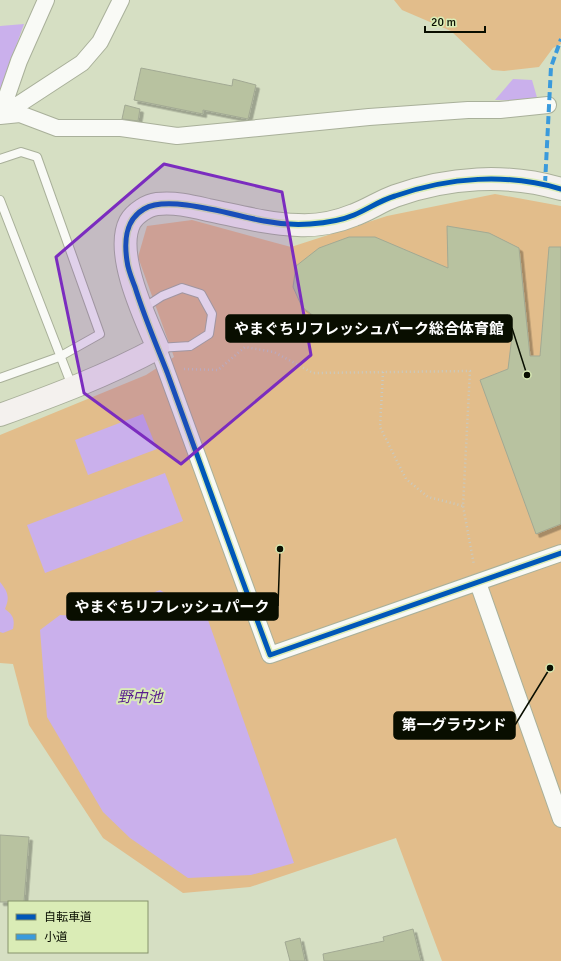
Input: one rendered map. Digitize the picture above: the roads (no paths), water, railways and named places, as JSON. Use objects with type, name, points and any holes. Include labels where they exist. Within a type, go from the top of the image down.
[{"type":"street","points":[[0,116],[19,61],[46,0]]},
{"type":"street","points":[[0,116],[82,63],[100,42],[121,0]]},
{"type":"street","points":[[0,116],[20,114],[57,128],[121,128],[177,136],[369,117],[468,110],[500,110],[548,105]]},
{"type":"street","points":[[561,188],[520,180],[480,178],[441,184],[394,196],[353,215],[330,222],[298,225],[267,222],[179,204],[156,204],[143,209],[131,221],[126,237],[127,263],[142,309],[158,348],[270,655],[561,553]]},
{"type":"street","points":[[0,415],[117,370],[158,348]]},
{"type":"street","points":[[478,583],[561,819]]},
{"type":"lane","points":[[0,159],[21,152],[37,157],[100,334],[59,357],[0,378]]},
{"type":"lane","points":[[0,200],[59,357],[73,388]]},
{"type":"lane","points":[[142,309],[162,296],[182,288],[201,294],[212,314],[210,334],[190,346],[158,348]]},
{"type":"water","points":[[24,24],[0,91],[0,26]]},
{"type":"water","points":[[513,79],[532,80],[538,101],[495,100]]},
{"type":"water","points":[[143,414],[157,449],[88,475],[75,440]]},
{"type":"water","points":[[165,473],[183,521],[45,573],[27,525]]},
{"type":"water","points":[[0,582],[5,589],[8,598],[5,609],[12,615],[14,622],[13,629],[3,633],[0,632]]},
{"type":"water","name":"野中池","points":[[160,590],[208,620],[294,863],[251,875],[188,878],[130,838],[103,812],[47,717],[40,630],[60,615],[93,617]]},
{"type":"place","name":"やまぐちリフレッシュパーク総合体育館","points":[[527,375]]},
{"type":"place","name":"やまぐちリフレッシュパーク","points":[[280,549]]},
{"type":"place","name":"第一グラウンド","points":[[550,668]]}]
